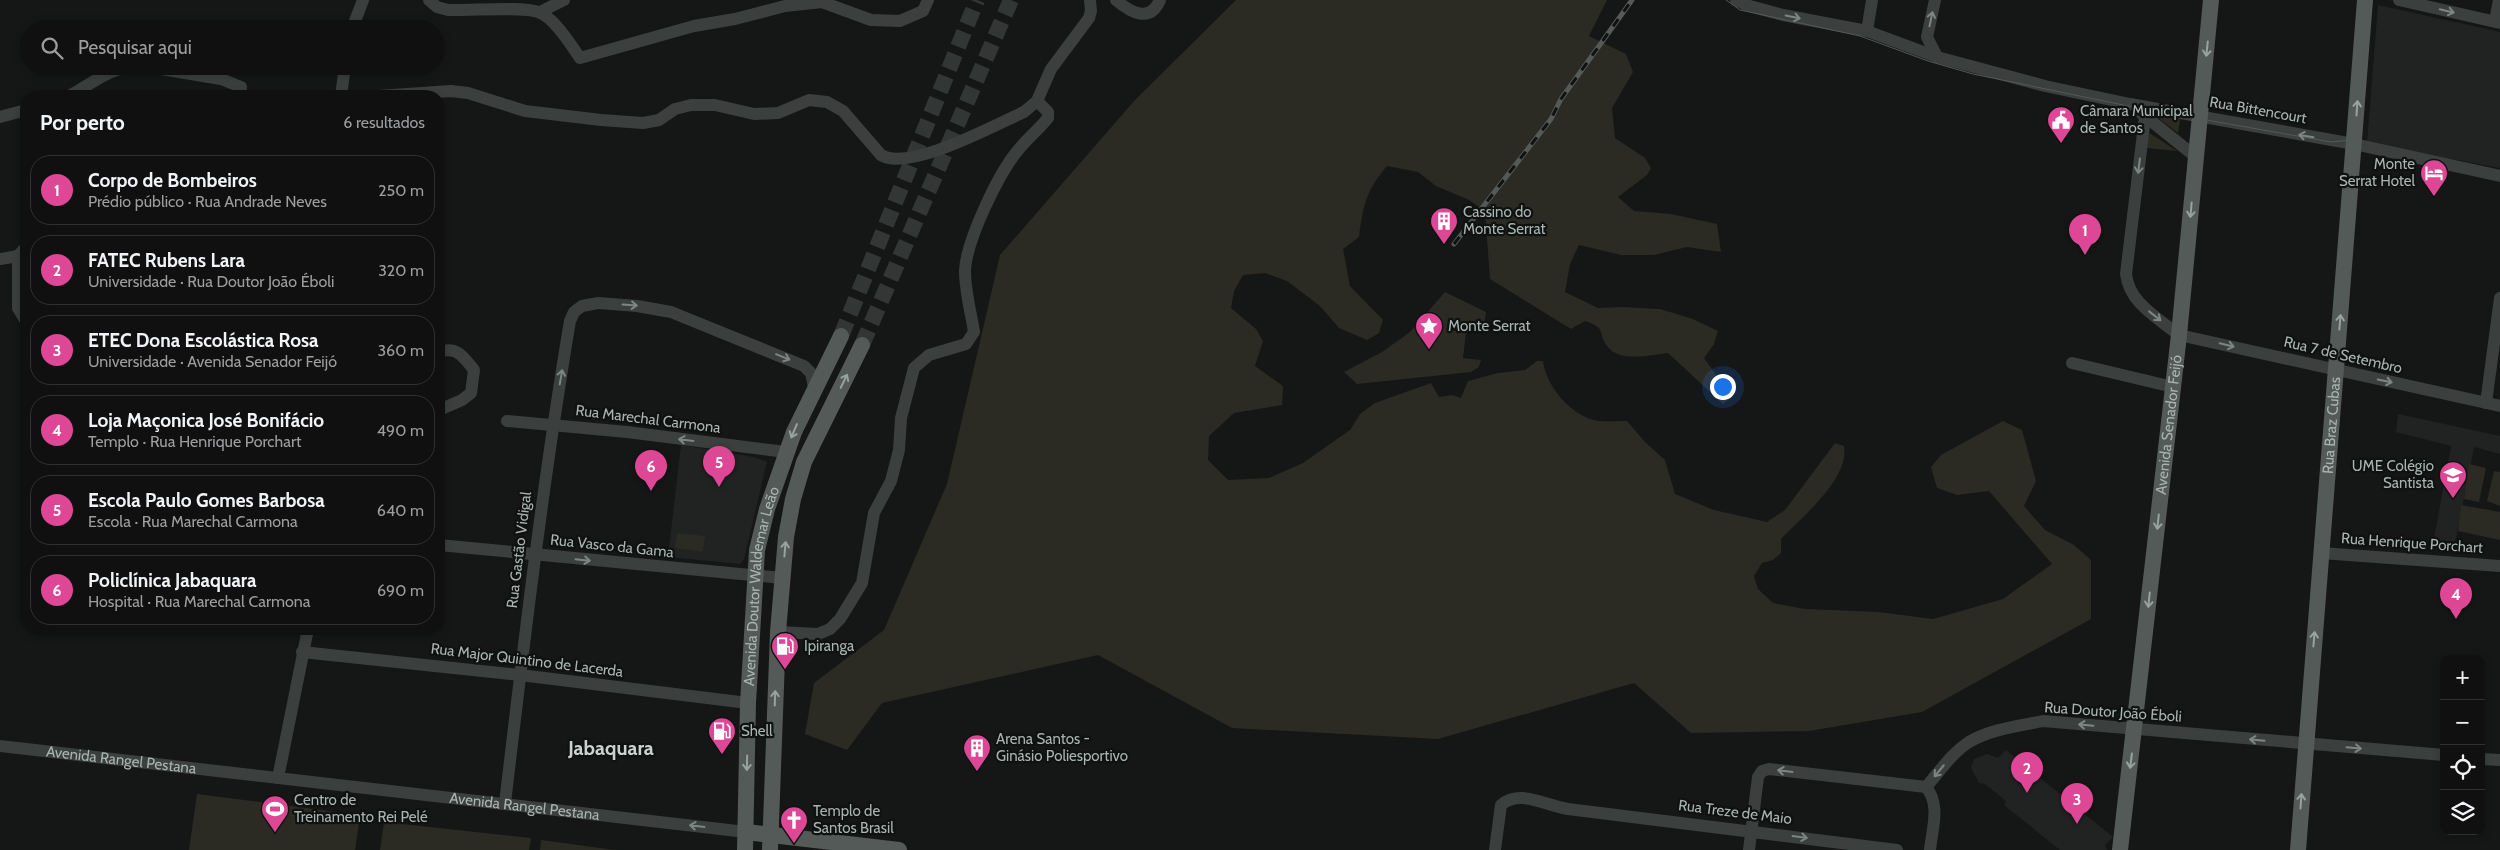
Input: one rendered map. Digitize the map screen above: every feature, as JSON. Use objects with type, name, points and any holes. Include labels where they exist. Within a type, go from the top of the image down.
[{"type":"main road","name":"Avenida Senador Feijó","points":[[2120,850],[2179,334],[2212,0]]},
{"type":"main road","name":"Rua Braz Cubas","points":[[2298,850],[2365,0]]},
{"type":"main road","name":"Avenida Doutor Waldemar Leão","points":[[745,850],[748,703],[757,550],[764,521],[786,452],[814,387],[840,336]]},
{"type":"main road","name":"Avenida Doutor Waldemar Leão","points":[[770,842],[778,632],[782,578],[791,508],[804,462],[862,345]]},
{"type":"main road","name":"Avenida Rangel Pestana","points":[[746,832],[770,842],[898,850]]},
{"type":"street","points":[[355,20],[363,0]]},
{"type":"street","points":[[429,0],[437,7],[448,10],[525,9],[540,12],[566,37],[580,58],[694,26],[736,19],[785,6],[822,2],[870,20],[900,21],[923,11],[928,0]]},
{"type":"street","points":[[445,93],[460,92],[525,110],[601,120],[643,123],[659,120],[675,109],[691,105],[716,105],[754,114],[778,113],[809,100],[827,102],[843,111],[881,155],[889,160],[923,157],[1024,112],[1037,101],[1051,69],[1089,18],[1091,11],[1090,0]]},
{"type":"street","points":[[1116,0],[1131,11],[1146,14],[1154,11],[1160,0]]},
{"type":"street","points":[[1867,31],[1872,0]]},
{"type":"street","points":[[1913,49],[1927,37],[1935,0]]},
{"type":"street","points":[[2399,0],[2498,22],[2499,0]]},
{"type":"street","points":[[540,12],[557,1]]},
{"type":"street","name":"Rua Bittencourt","points":[[1741,2],[1783,15],[1867,31],[1937,57],[2045,86],[2130,104],[2354,144],[2500,176]]},
{"type":"street","points":[[1927,37],[1937,57]]},
{"type":"street","points":[[78,90],[102,75]]},
{"type":"street","points":[[197,75],[221,79],[240,87],[240,90]]},
{"type":"street","points":[[341,90],[343,75]]},
{"type":"street","points":[[778,632],[818,634],[830,629],[840,619],[862,583],[874,513],[891,481],[899,450],[901,418],[914,368],[930,355],[966,344],[974,332],[965,272],[967,257],[987,201],[1002,174],[1018,149],[1048,118],[1048,112],[1037,101]]},
{"type":"street","points":[[2130,104],[2196,157]]},
{"type":"street","points":[[0,117],[20,112]]},
{"type":"street","points":[[2145,117],[2126,274],[2127,286],[2142,305],[2179,334]]},
{"type":"street","points":[[0,259],[20,253]]},
{"type":"street","points":[[20,280],[18,308],[20,311]]},
{"type":"street","points":[[2486,403],[2500,298]]},
{"type":"street","name":"Rua Gastão Vidigal","points":[[505,803],[534,554],[570,321],[574,312],[582,306],[598,303],[637,306],[671,312],[804,366],[810,373],[814,387]]},
{"type":"street","name":"Rua 7 de Setembro","points":[[2179,334],[2336,371],[2500,406]]},
{"type":"street","points":[[445,350],[460,352],[474,370],[470,393],[462,400],[445,407]]},
{"type":"street","points":[[2072,363],[2173,387]]},
{"type":"street","name":"Rua Marechal Carmona","points":[[507,421],[786,452]]},
{"type":"street","name":"Rua Vasco da Gama","points":[[445,546],[755,577],[782,578]]},
{"type":"street","name":"Rua Henrique Porchart","points":[[2321,553],[2500,566]]},
{"type":"street","points":[[278,778],[306,635]]},
{"type":"street","name":"Rua Major Quintino de Lacerda","points":[[302,652],[520,675],[748,703]]},
{"type":"street","name":"Rua Doutor João Éboli","points":[[1926,787],[1950,759],[1969,742],[1993,732],[2043,721],[2440,755]]},
{"type":"street","name":"Avenida Rangel Pestana","points":[[0,746],[746,832]]},
{"type":"street","points":[[2485,758],[2500,760]]},
{"type":"street","points":[[1749,850],[1758,777],[1762,771],[1769,769],[1926,787],[1934,801],[1930,850]]},
{"type":"street","name":"Rua Treze de Maio","points":[[1495,850],[1500,805],[1509,798],[1520,796],[1548,806],[1568,809],[1752,830],[1897,850]]},
{"type":"shaded area","points":[[1236,0],[1607,0],[1589,36],[1626,54],[1633,72],[1612,108],[1615,138],[1645,158],[1651,168],[1647,175],[1618,197],[1634,211],[1671,214],[1717,224],[1721,252],[1687,247],[1654,255],[1621,255],[1579,245],[1570,264],[1565,292],[1598,308],[1660,309],[1693,319],[1718,331],[1714,344],[1704,358],[1732,397],[1723,404],[1668,353],[1636,357],[1619,355],[1607,346],[1599,328],[1596,326],[1585,321],[1571,329],[1490,279],[1485,211],[1469,200],[1436,186],[1418,172],[1387,166],[1370,191],[1362,216],[1359,237],[1343,249],[1350,286],[1383,320],[1379,333],[1367,340],[1339,328],[1320,306],[1287,281],[1265,273],[1243,275],[1234,291],[1231,308],[1256,329],[1263,341],[1255,366],[1283,386],[1282,405],[1234,413],[1209,436],[1208,460],[1228,480],[1269,478],[1303,463],[1350,430],[1360,414],[1375,403],[1431,383],[1439,397],[1452,395],[1461,398],[1468,381],[1498,373],[1525,370],[1537,361],[1543,361],[1549,381],[1562,400],[1571,408],[1589,419],[1627,421],[1645,442],[1665,460],[1675,494],[1714,510],[1767,522],[1785,510],[1835,443],[1844,446],[1844,458],[1840,471],[1832,484],[1812,508],[1781,539],[1781,553],[1773,560],[1762,563],[1754,576],[1758,589],[1773,603],[1805,609],[1879,612],[1933,619],[2003,599],[2052,564],[1989,491],[1957,495],[1937,488],[1931,467],[1941,455],[2003,421],[2022,430],[2036,481],[2024,506],[2045,530],[2074,545],[2091,560],[2091,619],[1922,712],[1809,731],[1691,733],[1634,683],[1438,739],[1232,728],[1098,655],[882,703],[847,750],[805,734],[814,683],[884,630],[947,484],[1000,255],[1135,100]]},
{"type":"shaded area","points":[[2378,5],[2500,32],[2500,168],[2367,143]]},
{"type":"shaded area","points":[[2153,114],[2180,119],[2178,133]]},
{"type":"shaded area","points":[[2148,132],[2177,151],[2147,148]]},
{"type":"shaded area","points":[[1445,292],[1486,312],[1484,325],[1467,324],[1463,358],[1481,360],[1479,367],[1471,372],[1357,384],[1344,372],[1382,352],[1410,332]]},
{"type":"shaded area","name":"UME Colégio Santista","points":[[2398,414],[2500,436],[2500,454],[2474,447],[2454,548],[2433,544],[2451,446],[2396,432]]},
{"type":"shaded area","points":[[681,445],[754,457],[767,462],[744,559],[740,564],[668,557]]},
{"type":"shaded area","points":[[2469,464],[2486,468],[2479,502],[2464,499]]},
{"type":"shaded area","points":[[2494,471],[2500,472],[2500,506],[2487,501]]},
{"type":"shaded area","points":[[2461,505],[2500,512],[2500,540],[2458,531]]},
{"type":"shaded area","points":[[677,533],[705,536],[703,552],[675,548]]},
{"type":"shaded area","points":[[2006,750],[2113,837],[2105,845],[2107,850],[2060,850],[2004,805],[2006,801],[1985,784],[1979,783],[1971,768],[1974,759],[1987,754],[1998,758]]},
{"type":"shaded area","name":"Centro de Treinamento Rei Pelé","points":[[197,794],[360,815],[355,850],[189,850]]},
{"type":"shaded area","name":"Centro de Treinamento Rei Pelé","points":[[384,822],[531,838],[529,850],[380,850]]},
{"type":"shaded area","points":[[541,840],[615,850],[540,850]]},
{"type":"tunnel","points":[[841,336],[977,0]]},
{"type":"tunnel","points":[[862,345],[1011,0]]},
{"type":"tram line","points":[[1726,0],[1740,10],[1860,36],[1928,61],[1973,74],[2133,107],[2331,142],[2351,140],[2358,132],[2369,0]]},
{"type":"railway","points":[[1454,244],[1551,119],[1561,99],[1632,0]]},
{"type":"place","name":"Câmara Municipal de Santos","points":[[2061,144]]},
{"type":"place","name":"Monte Serrat Hotel","points":[[2434,197]]},
{"type":"place","name":"Cassino do Monte Serrat","points":[[1444,245]]},
{"type":"place","name":"Corpo de Bombeiros","points":[[2085,255]]},
{"type":"place","name":"Monte Serrat","points":[[1429,350]]},
{"type":"place","name":"Escola Paulo Gomes Barbosa","points":[[719,487]]},
{"type":"place","name":"Policlínica Jabaquara","points":[[651,491]]},
{"type":"place","name":"UME Colégio Santista","points":[[2453,499]]},
{"type":"place","name":"Loja Maçonica José Bonifácio","points":[[2456,619]]},
{"type":"place","name":"Ipiranga","points":[[785,670]]},
{"type":"place","name":"Shell","points":[[722,755]]},
{"type":"place","name":"Arena Santos - Ginásio Poliesportivo","points":[[977,772]]},
{"type":"place","name":"FATEC Rubens Lara","points":[[2027,793]]},
{"type":"place","name":"ETEC Dona Escolástica Rosa","points":[[2077,824]]},
{"type":"place","name":"Centro de Treinamento Rei Pelé","points":[[275,833]]},
{"type":"place","name":"Templo de Santos Brasil","points":[[794,844]]},
{"type":"district","name":"Jabaquara","points":[[611,748]]}]
